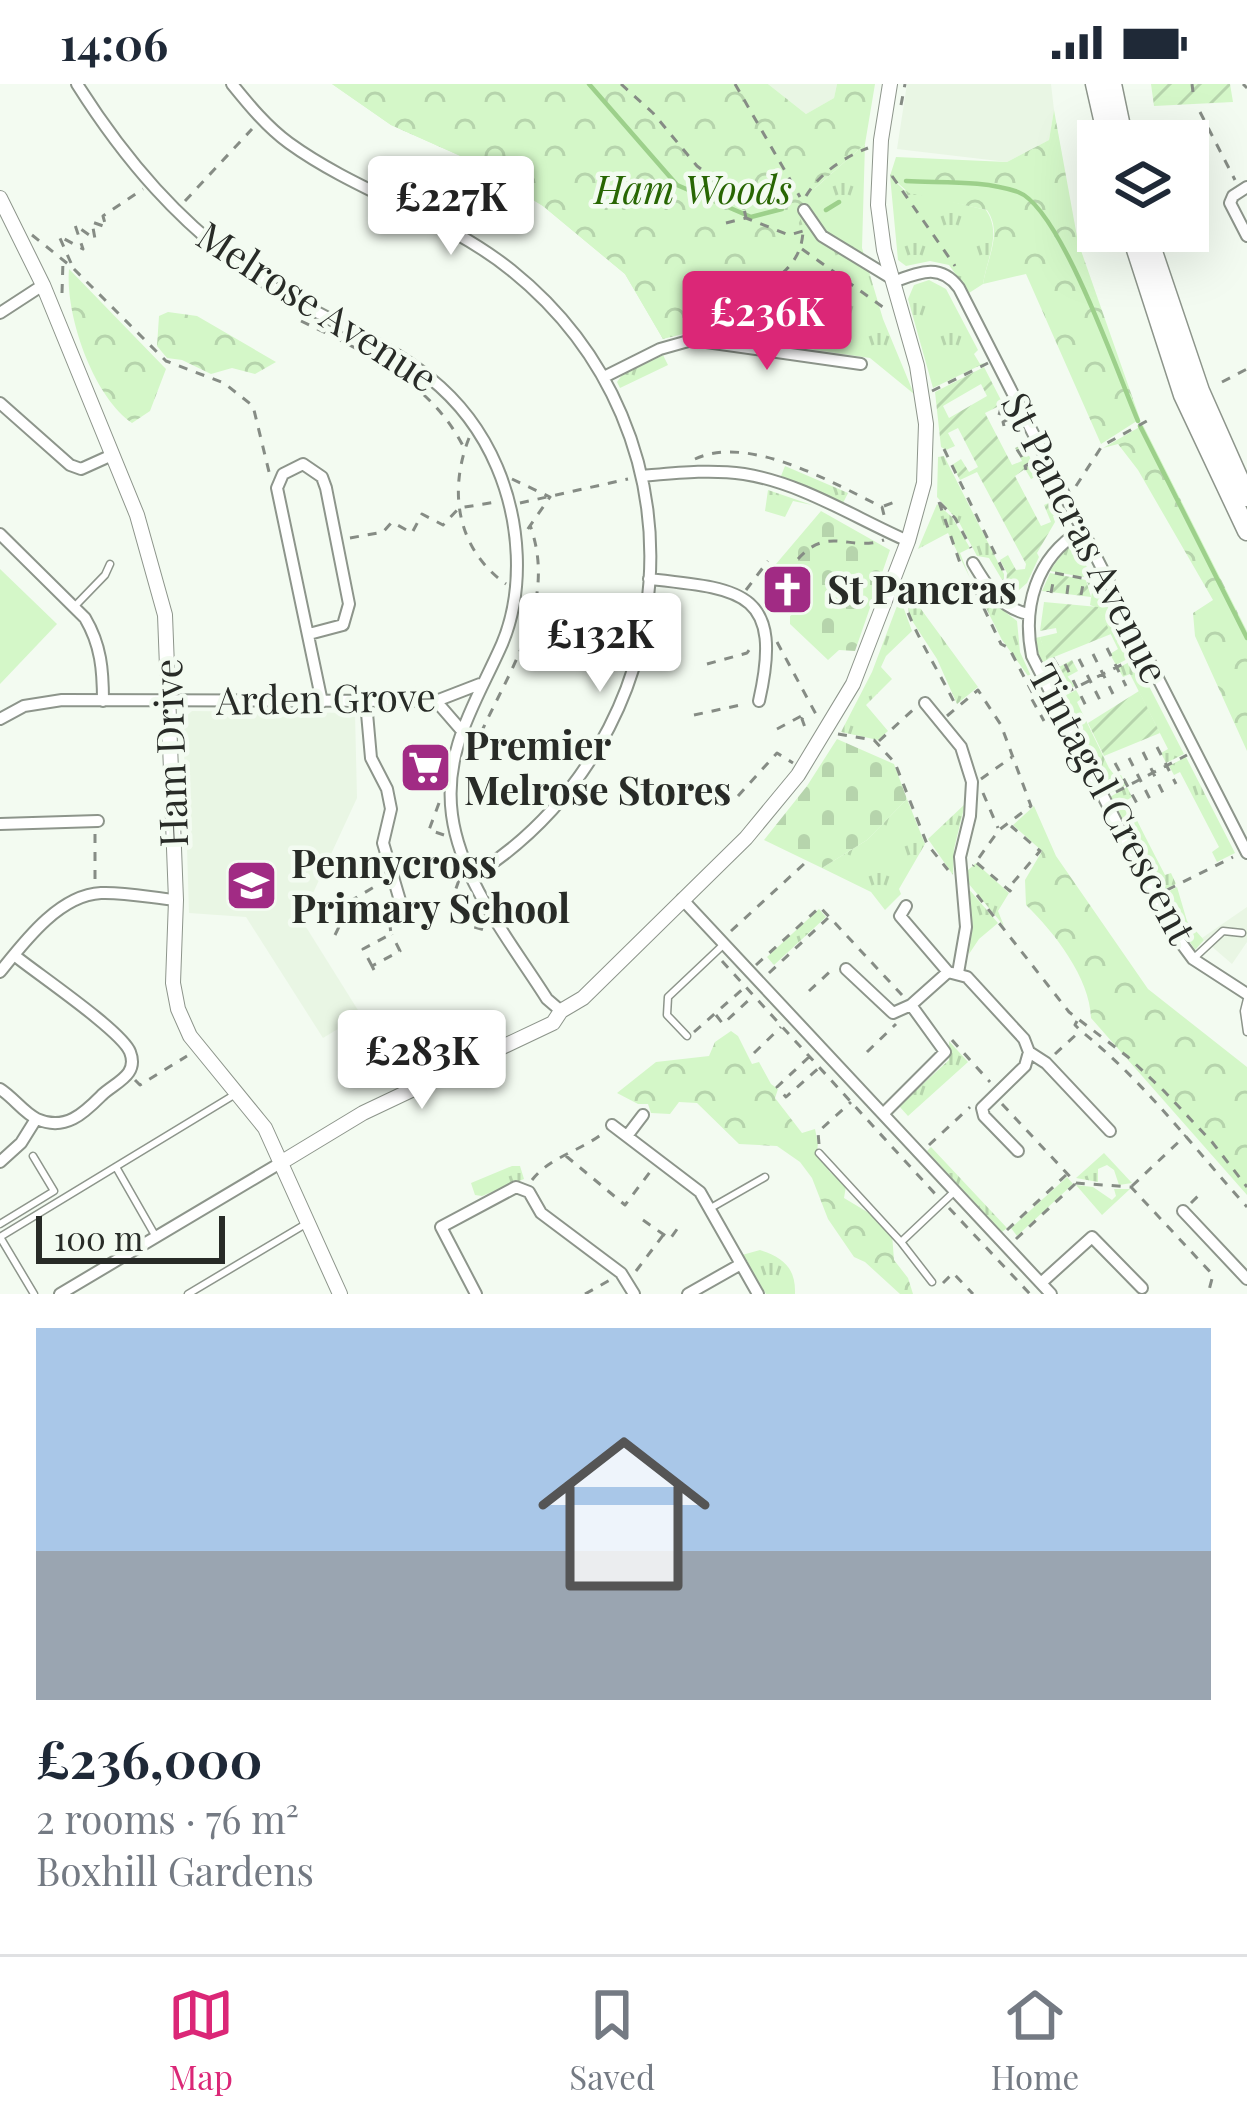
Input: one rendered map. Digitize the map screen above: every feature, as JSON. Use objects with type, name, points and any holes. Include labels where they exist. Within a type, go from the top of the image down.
[{"type":"highway","points":[[1095,84],[1103,120]]},
{"type":"highway","points":[[1112,84],[1120,120]]},
{"type":"highway","points":[[1137,252],[1183,394],[1247,531]]},
{"type":"highway","points":[[1153,252],[1186,353],[1247,497]]},
{"type":"street","name":"Melrose Avenue","points":[[77,84],[174,213],[258,278],[419,366],[445,388],[475,425],[500,473],[508,503],[516,588],[502,643],[453,754],[452,816],[472,877],[547,998],[561,1012]]},
{"type":"street","points":[[232,84],[261,119],[320,163],[432,219],[512,271],[576,336],[604,377],[642,476],[649,579],[641,650],[628,689],[596,755],[541,824],[472,877]]},
{"type":"street","points":[[60,1294],[363,1113],[553,1023],[746,838],[814,752],[860,669],[894,582],[921,495],[927,458],[923,395],[892,280],[878,205],[890,84]]},
{"type":"street","points":[[1244,188],[1230,203],[1247,236]]},
{"type":"street","name":"Ham Drive","points":[[0,198],[43,286],[157,578],[165,615],[176,900],[173,983],[178,1009],[199,1048],[265,1128],[335,1292]]},
{"type":"street","points":[[804,207],[822,236],[892,280]]},
{"type":"street","name":"St Pancras Avenue","points":[[892,280],[934,270],[954,280],[1246,852]]},
{"type":"street","points":[[0,313],[43,286]]},
{"type":"street","points":[[604,377],[692,340],[854,363],[845,376]]},
{"type":"street","points":[[0,403],[70,465],[81,469],[112,455]]},
{"type":"street","points":[[309,634],[343,625],[349,615],[326,488],[314,469],[303,464],[283,474],[277,488],[322,702]]},
{"type":"street","points":[[642,476],[697,471],[745,474],[783,484],[908,541]]},
{"type":"street","name":"Tintagel Crescent","points":[[1080,531],[1064,541],[1028,614],[1032,656],[1170,928],[1193,959],[1247,997]]},
{"type":"street","points":[[0,534],[76,606],[95,635],[103,668],[103,700]]},
{"type":"street","points":[[967,564],[999,600],[1028,614]]},
{"type":"street","points":[[649,579],[719,586],[755,607],[767,643],[759,700]]},
{"type":"street","name":"Arden Grove","points":[[0,719],[40,702],[436,701],[480,685]]},
{"type":"street","points":[[762,686],[776,688]]},
{"type":"street","points":[[436,701],[462,731]]},
{"type":"street","points":[[366,702],[371,758],[391,809],[383,843],[401,904]]},
{"type":"street","points":[[845,964],[893,1013],[954,972],[966,927],[960,857],[974,781],[961,748],[925,703]]},
{"type":"street","points":[[0,824],[96,821]]},
{"type":"street","points":[[0,972],[49,918],[94,894],[176,900]]},
{"type":"street","points":[[682,899],[1051,1294]]},
{"type":"street","points":[[906,906],[900,916],[954,972],[968,977],[1024,1039],[1029,1052],[1046,1063],[1110,1131]]},
{"type":"street","points":[[0,1089],[36,1119],[74,1119],[90,1111],[128,1075],[132,1064],[123,1040],[14,955]]},
{"type":"street","points":[[883,1114],[945,1052],[911,1005]]},
{"type":"street","points":[[1018,1151],[984,1116],[982,1108],[1024,1066],[1029,1052]]},
{"type":"street","points":[[627,1136],[643,1115]]},
{"type":"street","points":[[0,1162],[21,1143],[36,1119]]},
{"type":"street","points":[[612,1125],[700,1192],[758,1294]]},
{"type":"street","points":[[476,1294],[441,1226],[511,1188],[525,1190],[541,1213],[628,1284]]},
{"type":"street","points":[[1187,1207],[1247,1279]]},
{"type":"street","points":[[1041,1283],[1091,1238],[1142,1288]]},
{"type":"street","points":[[688,1294],[741,1264]]},
{"type":"lane","points":[[76,606],[110,564]]},
{"type":"lane","points":[[1193,959],[1223,931],[1242,933]]},
{"type":"lane","points":[[686,1036],[667,1015],[668,997],[724,942]]},
{"type":"lane","points":[[1247,997],[1247,1033]]},
{"type":"lane","points":[[34,1294],[0,1237],[237,1093]]},
{"type":"lane","points":[[819,1153],[934,1285]]},
{"type":"lane","points":[[0,1223],[54,1191],[33,1156]]},
{"type":"lane","points":[[116,1167],[156,1237]]},
{"type":"lane","points":[[710,1209],[765,1178]]},
{"type":"lane","points":[[901,1242],[955,1191]]},
{"type":"lane","points":[[188,1294],[307,1223]]},
{"type":"path","points":[[620,84],[698,166],[742,199],[746,218]]},
{"type":"path","points":[[735,84],[804,207]]},
{"type":"path","points":[[1192,84],[1193,92]]},
{"type":"path","points":[[1201,112],[1244,188]]},
{"type":"path","points":[[174,213],[261,119]]},
{"type":"path","points":[[804,207],[814,184],[854,153],[881,140]]},
{"type":"path","points":[[878,174],[891,175],[958,272]]},
{"type":"path","points":[[74,268],[58,236],[83,249],[75,225],[95,239],[92,222],[106,227],[104,216],[150,184]]},
{"type":"path","points":[[671,346],[703,317],[775,280],[800,248],[802,231],[789,236],[746,218],[726,223]]},
{"type":"path","points":[[16,224],[74,268],[166,361],[224,383],[254,406],[266,467],[277,488]]},
{"type":"path","points":[[800,248],[905,323]]},
{"type":"path","points":[[301,321],[420,389],[446,416],[464,450]]},
{"type":"path","points":[[923,395],[994,360]]},
{"type":"path","points":[[1222,382],[1247,370]]},
{"type":"path","points":[[1000,408],[1003,424],[1013,416]]},
{"type":"path","points":[[1068,504],[1102,446],[1152,418]]},
{"type":"path","points":[[475,425],[455,487],[461,522],[476,554],[502,582],[516,588]]},
{"type":"path","points":[[1026,442],[1016,447],[1024,461],[1033,459],[1024,466],[1027,470]]},
{"type":"path","points":[[944,449],[1004,570],[1006,581],[999,600]]},
{"type":"path","points":[[500,473],[550,497]]},
{"type":"path","points":[[336,541],[383,532],[392,522],[412,533],[422,514],[443,525],[459,508],[550,497],[642,476]]},
{"type":"path","points":[[921,495],[939,502],[955,518],[971,548]]},
{"type":"path","points":[[515,547],[550,497]]},
{"type":"path","points":[[882,507],[900,500]]},
{"type":"path","points":[[939,502],[967,564]]},
{"type":"path","points":[[798,559],[822,541],[881,543]]},
{"type":"path","points":[[741,596],[768,561]]},
{"type":"path","points":[[1049,592],[1048,571],[1092,580]]},
{"type":"path","points":[[1066,594],[1069,576]]},
{"type":"path","points":[[1081,595],[1084,578]]},
{"type":"path","points":[[970,581],[1044,722]]},
{"type":"path","points":[[894,582],[956,707],[978,689],[1013,756],[1031,806],[999,830],[978,859],[1010,891],[1040,851],[1010,825]]},
{"type":"path","points":[[707,664],[747,652],[764,625],[771,629],[826,732],[878,742],[896,763],[927,844],[952,876],[986,903],[1078,1019],[1163,1091],[1247,1187]]},
{"type":"path","points":[[1107,648],[1126,686]]},
{"type":"path","points":[[1093,654],[1114,694]]},
{"type":"path","points":[[1053,658],[1059,668],[1065,665],[1088,710]]},
{"type":"path","points":[[1079,659],[1101,702]]},
{"type":"path","points":[[1070,691],[1127,662]]},
{"type":"path","points":[[694,715],[759,700]]},
{"type":"path","points":[[878,742],[925,703]]},
{"type":"path","points":[[777,729],[805,714],[802,718],[814,752]]},
{"type":"path","points":[[1157,747],[1176,784]]},
{"type":"path","points":[[1120,789],[1194,751]]},
{"type":"path","points":[[1143,752],[1163,793]]},
{"type":"path","points":[[738,796],[777,753],[802,769]]},
{"type":"path","points":[[999,830],[974,781],[1013,756]]},
{"type":"path","points":[[1129,758],[1151,801]]},
{"type":"path","points":[[1115,763],[1139,808]]},
{"type":"path","points":[[970,816],[996,823]]},
{"type":"path","points":[[94,894],[96,821]]},
{"type":"path","points":[[1174,886],[1246,852]]},
{"type":"path","points":[[724,942],[805,863]]},
{"type":"path","points":[[335,934],[352,900],[393,876]]},
{"type":"path","points":[[391,934],[363,949],[373,968],[400,951],[386,910],[401,904]]},
{"type":"path","points":[[911,1005],[820,907],[753,979],[753,996],[1030,1294]]},
{"type":"path","points":[[686,1036],[829,917]]},
{"type":"path","points":[[719,957],[753,979]]},
{"type":"path","points":[[809,991],[845,964]]},
{"type":"path","points":[[715,1013],[723,1024],[753,996]]},
{"type":"path","points":[[867,1052],[897,1024],[893,1013]]},
{"type":"path","points":[[1078,1019],[1075,1024],[1081,1031],[1127,1068],[1247,1207]]},
{"type":"path","points":[[754,1053],[782,1026]]},
{"type":"path","points":[[1056,1053],[1081,1031]]},
{"type":"path","points":[[128,1075],[140,1085],[199,1048]]},
{"type":"path","points":[[967,1055],[1076,1183]]},
{"type":"path","points":[[810,1056],[777,1087],[787,1097],[820,1067]]},
{"type":"path","points":[[819,1153],[818,1132],[852,1100]]},
{"type":"path","points":[[920,1154],[977,1101]]},
{"type":"path","points":[[525,1190],[549,1160],[566,1156],[612,1125]]},
{"type":"path","points":[[1131,1186],[1187,1134]]},
{"type":"path","points":[[566,1156],[625,1204],[646,1178]]},
{"type":"path","points":[[1002,1242],[1067,1174]]},
{"type":"path","points":[[1002,1242],[1076,1183],[1131,1186],[1213,1275],[1208,1294]]},
{"type":"path","points":[[1187,1207],[1202,1192]]},
{"type":"path","points":[[643,1220],[670,1239],[680,1225]]},
{"type":"path","points":[[585,1294],[628,1284],[664,1234]]},
{"type":"path","points":[[934,1285],[953,1273],[973,1294]]},
{"type":"shaded area","points":[[768,84],[837,84],[834,98],[806,114]]},
{"type":"shaded area","points":[[907,84],[1051,84],[1054,110],[1049,140],[1007,162],[897,149]]},
{"type":"shaded area","name":"Pennycross Primary School","points":[[192,711],[355,713],[357,798],[301,919],[361,1015],[323,1038],[246,917],[189,913],[183,719]]},
{"type":"shaded area","points":[[1247,907],[1247,942],[1232,964],[1202,938]]},
{"type":"green space","points":[[332,84],[813,190],[865,144],[862,248],[883,319],[914,394],[870,358],[691,332],[663,339],[625,274],[543,206],[465,158],[391,125]]},
{"type":"green space","name":"Ham Woods","points":[[332,84],[768,84],[806,114],[834,98],[837,84],[875,84],[865,144],[815,188],[783,257],[663,339],[625,274],[543,206],[465,158],[391,125]]},
{"type":"green space","points":[[1151,84],[1230,84],[1233,102],[1154,106]]},
{"type":"green space","points":[[1054,110],[1077,252],[1082,252],[1140,419],[1101,444],[1026,274],[983,284],[994,237],[987,210],[909,193],[890,176],[896,157],[1007,162],[1049,140]]},
{"type":"green space","points":[[890,176],[904,190],[986,210],[993,237],[983,284],[969,293],[949,265],[930,261],[906,266],[898,260]]},
{"type":"green space","points":[[69,269],[166,369],[150,411],[132,423],[105,394],[84,353],[72,309]]},
{"type":"green space","points":[[929,280],[946,289],[978,350],[974,354],[980,364],[985,363],[933,388],[908,299],[914,285]]},
{"type":"green space","points":[[168,312],[197,316],[276,362],[255,374],[232,368],[211,374],[167,358],[157,346],[159,316]]},
{"type":"green space","points":[[663,355],[668,365],[620,388],[617,382],[622,375]]},
{"type":"green space","points":[[984,367],[1003,404],[985,413],[1012,465],[1022,461],[1015,448],[1023,444],[1039,475],[1031,479],[1025,469],[1015,476],[1041,526],[1051,522],[1044,505],[1053,501],[1059,513],[1053,516],[1055,522],[1027,583],[1009,599],[1005,595],[1007,573],[1000,560],[1008,555],[1016,570],[1025,569],[1026,564],[977,472],[960,480],[952,465],[961,459],[969,472],[978,467],[958,428],[948,433],[955,446],[941,447],[935,392]],"holes":[[[981,384],[987,396],[949,418],[943,406]]]},
{"type":"green space","points":[[1143,425],[1247,631],[1247,751],[1195,636],[1193,613],[1213,600],[1138,470],[1118,444],[1103,448]]},
{"type":"green space","points":[[944,456],[1004,574],[1004,583],[989,558],[977,556],[959,522],[937,497],[938,457]]},
{"type":"green space","points":[[785,466],[848,493],[843,503],[781,476]]},
{"type":"green space","points":[[768,490],[812,505],[793,501],[785,517],[765,511]]},
{"type":"green space","points":[[937,504],[952,517],[970,548],[960,553],[970,578],[948,533],[918,549]]},
{"type":"green space","points":[[821,511],[890,550],[855,651],[839,650],[828,660],[790,624],[790,616],[808,603],[800,593],[807,587],[793,570],[785,576],[776,564]]},
{"type":"green space","points":[[1074,545],[1094,579],[1050,571],[1065,549]]},
{"type":"green space","points":[[0,569],[57,624],[0,684]]},
{"type":"green space","points":[[1050,573],[1086,580],[1091,597],[1042,591]]},
{"type":"green space","points":[[1086,580],[1095,582],[1133,656],[1116,665],[1110,654],[1118,649],[1098,608],[1090,605],[1092,592]]},
{"type":"green space","points":[[907,590],[978,687],[957,704],[937,659],[909,616]]},
{"type":"green space","points":[[900,598],[912,631],[886,656],[881,667],[892,679],[866,705],[888,731],[878,740],[841,732],[872,672]]},
{"type":"green space","points":[[987,598],[1017,621],[1020,652],[1036,687],[1002,640],[982,600]]},
{"type":"green space","points":[[1044,602],[1098,607],[1111,634],[1054,657],[1059,667],[1072,660],[1078,671],[1065,678],[1053,658],[1047,661],[1040,637],[1057,633],[1056,628],[1040,631]]},
{"type":"green space","points":[[1040,637],[1048,660],[1053,658],[1075,686],[1059,694],[1040,660],[1035,638]]},
{"type":"green space","points":[[1135,659],[1184,754],[1166,763],[1161,753],[1168,749],[1130,674],[1123,677],[1118,668]]},
{"type":"green space","points":[[1076,690],[1081,699],[1077,702],[1109,768],[1126,785],[1108,794],[1060,698]]},
{"type":"green space","points":[[1139,691],[1160,733],[1104,756],[1088,723]]},
{"type":"green space","points":[[837,739],[894,764],[907,799],[867,840],[822,868],[764,840]]},
{"type":"green space","points":[[1186,757],[1235,853],[1217,862],[1212,852],[1219,847],[1180,772],[1174,775],[1169,766]]},
{"type":"green space","points":[[1127,787],[1132,797],[1127,800],[1141,828],[1165,875],[1171,873],[1176,884],[1159,892],[1110,797]]},
{"type":"green space","points":[[907,799],[925,844],[899,889],[901,894],[885,910],[871,892],[822,868],[867,840]]},
{"type":"green space","points":[[965,804],[954,849],[953,875],[928,839]]},
{"type":"green space","points":[[1034,806],[1056,856],[1148,989],[1247,1067],[1247,1195],[1091,1018],[1077,972],[1059,942],[1026,905],[1025,880],[1042,851],[1013,825]]},
{"type":"green space","points":[[976,863],[1009,893],[998,911],[1004,926],[968,883],[967,871]]},
{"type":"green space","points":[[967,887],[998,923],[969,954],[972,919]]},
{"type":"green space","points":[[1177,887],[1187,921],[1204,940],[1195,950],[1160,896]]},
{"type":"green space","points":[[819,909],[826,917],[774,965],[767,957]]},
{"type":"green space","points":[[731,1031],[752,1064],[759,1062],[778,1089],[775,1098],[802,1133],[815,1129],[816,1156],[846,1186],[844,1198],[892,1234],[894,1260],[913,1294],[900,1294],[854,1257],[828,1219],[812,1178],[800,1162],[777,1146],[739,1144],[697,1103],[679,1102],[670,1114],[651,1113],[648,1104],[617,1093],[656,1062],[709,1056],[715,1042]]},
{"type":"green space","points":[[949,1041],[968,1062],[908,1116],[899,1106],[949,1060]]},
{"type":"green space","points":[[931,1147],[1007,1228],[1002,1232],[927,1151]]},
{"type":"green space","points":[[1104,1153],[1132,1183],[1119,1185],[1107,1165],[1098,1169],[1098,1182],[1076,1178]]},
{"type":"green space","points":[[520,1166],[524,1179],[475,1195],[471,1183]]},
{"type":"green space","points":[[1067,1177],[1073,1184],[1017,1236],[1011,1228]]},
{"type":"green space","points":[[1076,1185],[1093,1187],[1112,1200],[1114,1189],[1130,1189],[1102,1215]]},
{"type":"green space","points":[[760,1250],[786,1265],[795,1294],[766,1294],[742,1255]]},
{"type":"waterway","points":[[589,84],[677,185],[751,217],[782,209]]},
{"type":"waterway","points":[[906,181],[991,185],[1018,192],[1035,205],[1070,259],[1138,421]]},
{"type":"waterway","points":[[826,210],[839,202]]},
{"type":"waterway","points":[[1140,426],[1247,638]]},
{"type":"place","name":"St Pancras","points":[[788,590]]},
{"type":"place","name":"Premier Melrose Stores","points":[[425,768]]},
{"type":"place","name":"Pennycross Primary School","points":[[252,886]]}]
